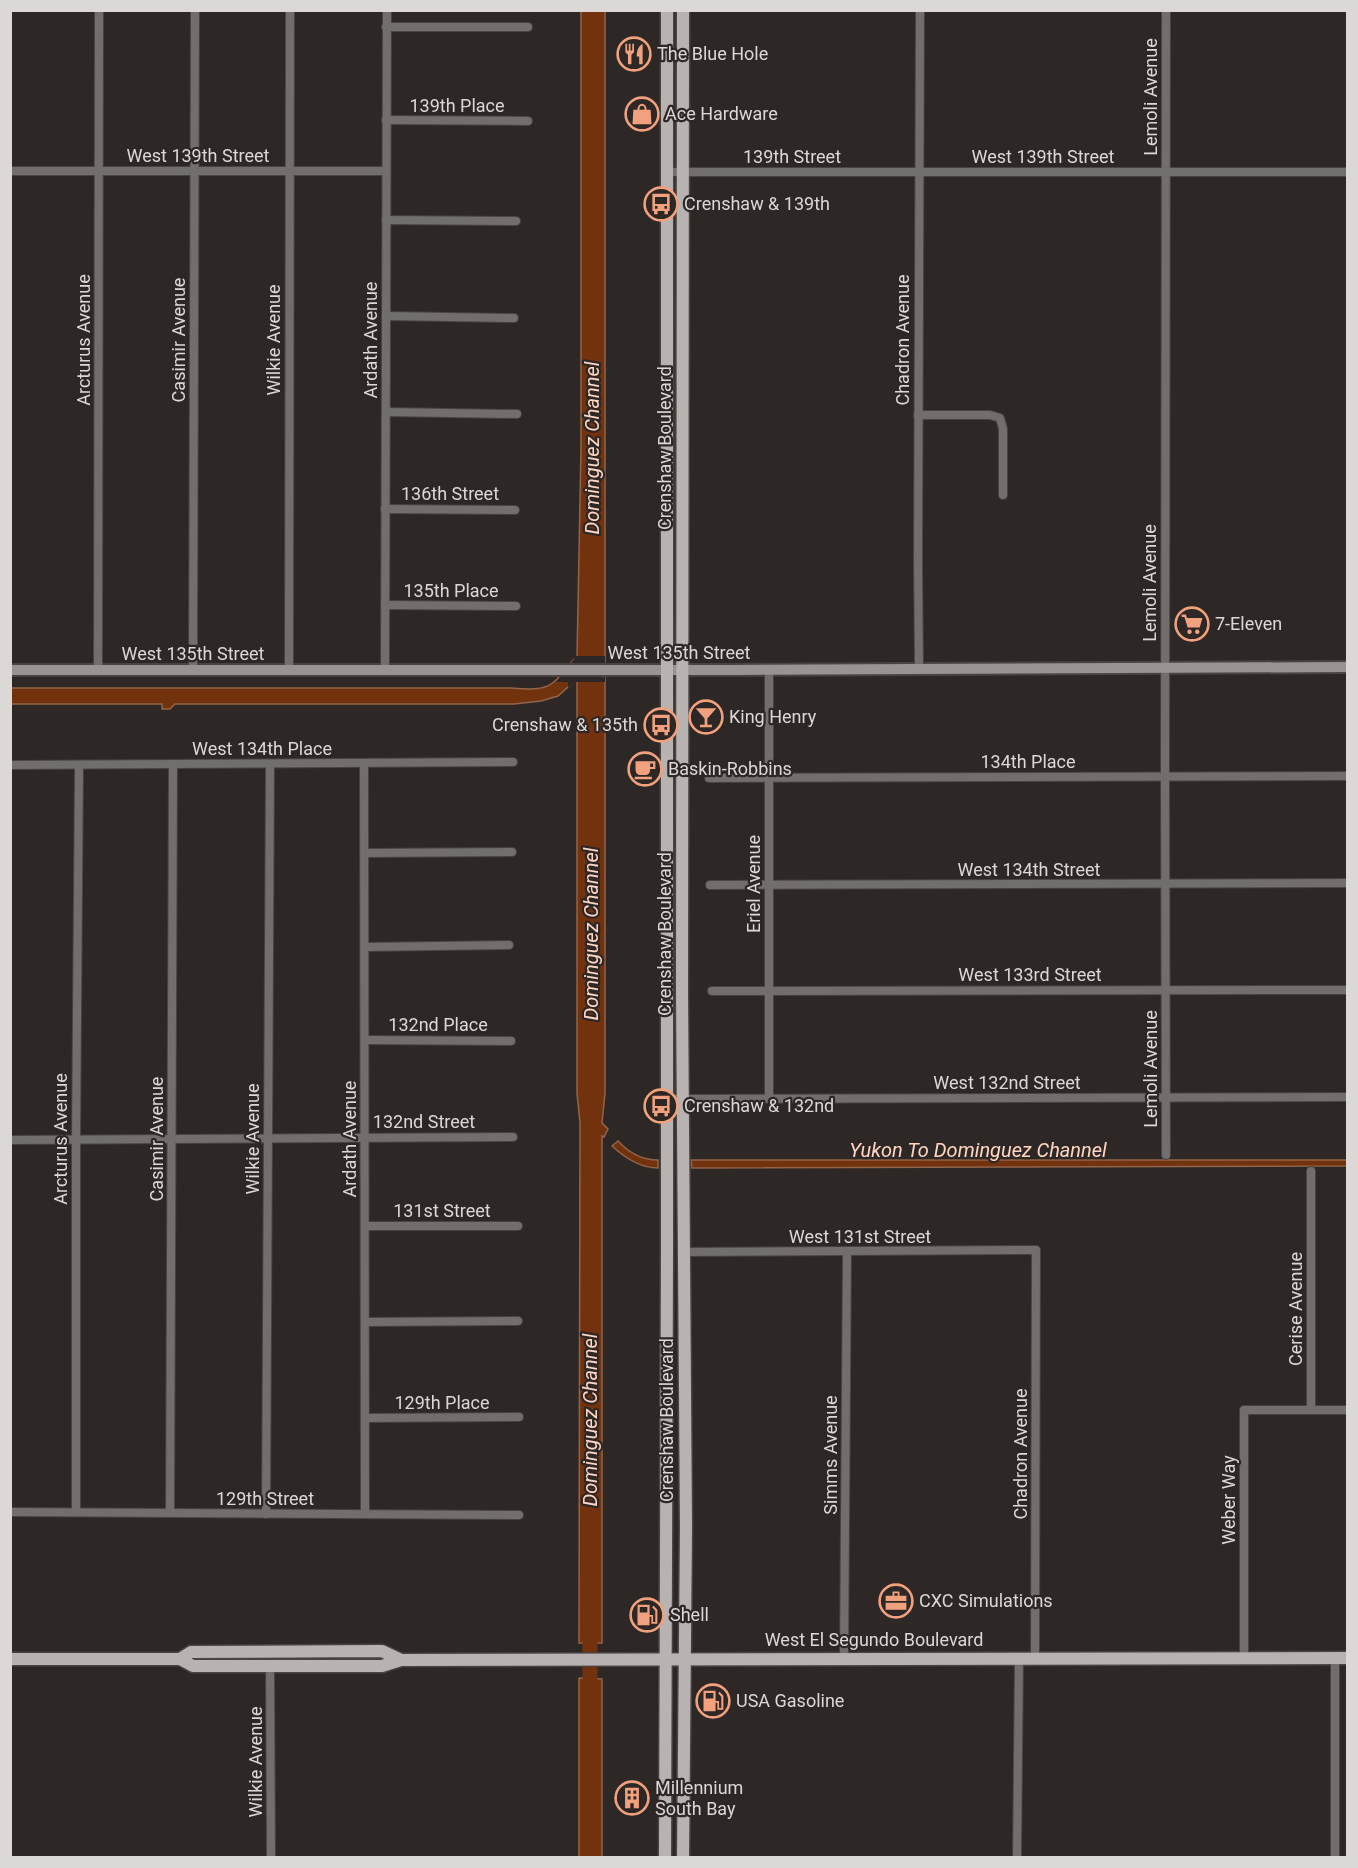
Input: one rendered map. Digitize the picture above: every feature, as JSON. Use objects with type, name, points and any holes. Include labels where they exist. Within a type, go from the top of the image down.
[{"type":"main road","name":"Crenshaw Boulevard","points":[[665,1857],[667,10]]},
{"type":"main road","name":"Crenshaw Boulevard","points":[[683,10],[682,1099],[686,1528],[683,1857]]},
{"type":"main road","points":[[666,356],[683,356]]},
{"type":"main road","points":[[667,543],[683,543]]},
{"type":"main road","points":[[667,1252],[684,1252]]},
{"type":"main road","name":"West El Segundo Boulevard","points":[[180,1659],[191,1652],[382,1651],[401,1660]]},
{"type":"main road","name":"West El Segundo Boulevard","points":[[10,1659],[180,1659],[193,1666],[270,1666],[279,1660],[1341,1658]]},
{"type":"street","name":"Arcturus Avenue","points":[[98,670],[99,10]]},
{"type":"street","name":"Casimir Avenue","points":[[193,670],[195,10]]},
{"type":"street","name":"Wilkie Avenue","points":[[289,670],[290,10]]},
{"type":"street","name":"Ardath Avenue","points":[[385,669],[387,10]]},
{"type":"street","name":"Chadron Avenue","points":[[919,669],[920,10]]},
{"type":"street","name":"Lemoli Avenue","points":[[1166,10],[1166,1155]]},
{"type":"street","points":[[386,27],[528,27]]},
{"type":"street","name":"139th Place","points":[[386,120],[528,121]]},
{"type":"street","name":"West 139th Street","points":[[10,171],[386,171]]},
{"type":"street","name":"139th Street","points":[[666,172],[919,172]]},
{"type":"street","name":"West 139th Street","points":[[919,172],[1347,172]]},
{"type":"street","points":[[386,220],[516,221]]},
{"type":"street","points":[[386,316],[514,318]]},
{"type":"street","points":[[386,412],[517,414]]},
{"type":"street","points":[[918,415],[990,415],[1000,418],[1003,429],[1003,495]]},
{"type":"street","name":"136th Street","points":[[385,509],[515,510]]},
{"type":"street","name":"135th Place","points":[[385,606],[516,606]]},
{"type":"street","name":"West 135th Street","points":[[10,670],[1347,667]]},
{"type":"street","name":"Eriel Avenue","points":[[769,670],[769,1098]]},
{"type":"street","name":"West 134th Place","points":[[10,765],[513,762]]},
{"type":"street","name":"Wilkie Avenue","points":[[266,1514],[270,764]]},
{"type":"street","name":"Ardath Avenue","points":[[364,764],[365,1514]]},
{"type":"street","name":"Casimir Avenue","points":[[170,1513],[173,765]]},
{"type":"street","name":"Arcturus Avenue","points":[[76,1512],[79,766]]},
{"type":"street","name":"134th Place","points":[[709,778],[1347,776]]},
{"type":"street","points":[[364,854],[512,852]]},
{"type":"street","name":"West 134th Street","points":[[710,885],[1347,883]]},
{"type":"street","points":[[365,947],[509,945]]},
{"type":"street","name":"West 133rd Street","points":[[712,991],[1347,990]]},
{"type":"street","name":"132nd Place","points":[[365,1040],[511,1041]]},
{"type":"street","name":"West 132nd Street","points":[[667,1099],[1347,1097]]},
{"type":"street","name":"132nd Street","points":[[10,1140],[513,1137]]},
{"type":"street","name":"Cerise Avenue","points":[[1311,1171],[1311,1410]]},
{"type":"street","name":"131st Street","points":[[365,1226],[518,1227]]},
{"type":"street","name":"Chadron Avenue","points":[[1035,1658],[1036,1250]]},
{"type":"street","name":"West 131st Street","points":[[684,1252],[1036,1250]]},
{"type":"street","name":"Simms Avenue","points":[[844,1658],[847,1252]]},
{"type":"street","points":[[365,1323],[518,1321]]},
{"type":"street","name":"Weber Way","points":[[1244,1658],[1244,1410],[1311,1410]]},
{"type":"street","points":[[1311,1410],[1347,1410]]},
{"type":"street","name":"129th Place","points":[[365,1418],[519,1417]]},
{"type":"street","name":"129th Street","points":[[10,1512],[519,1515]]},
{"type":"street","points":[[1017,1857],[1019,1658]]},
{"type":"street","points":[[1335,1857],[1341,1658]]},
{"type":"street","name":"Wilkie Avenue","points":[[270,1666],[271,1857]]},
{"type":"water","points":[[581,11],[605,11],[605,1093],[602,1123],[608,1129],[604,1137],[602,1136],[602,1643],[579,1643],[580,1123],[577,1093],[577,679],[558,696],[541,701],[514,704],[175,704],[170,709],[162,709],[162,704],[11,704],[11,688],[534,689],[549,686],[577,658],[581,448]]},
{"type":"water","points":[[618,1141],[636,1155],[658,1160],[658,1168],[639,1164],[628,1158],[612,1146]]},
{"type":"water","points":[[691,1160],[1347,1160],[1348,1166],[692,1168]]},
{"type":"water","points":[[579,1678],[602,1679],[602,1857],[579,1858]]},
{"type":"pier","points":[[574,656],[605,656],[605,682],[575,682],[568,688],[568,682],[556,682]]},
{"type":"waterway","name":"Dominguez Channel","points":[[590,1624],[590,1699]]},
{"type":"place","name":"The Blue Hole","points":[[634,54]]},
{"type":"place","name":"Ace Hardware","points":[[642,114]]},
{"type":"place","name":"Crenshaw & 139th","points":[[661,204]]},
{"type":"place","name":"7-Eleven","points":[[1192,624]]},
{"type":"place","name":"King Henry","points":[[706,717]]},
{"type":"place","name":"Crenshaw & 135th","points":[[661,725]]},
{"type":"place","name":"Baskin-Robbins","points":[[645,769]]},
{"type":"place","name":"Crenshaw & 132nd","points":[[661,1106]]},
{"type":"place","name":"CXC Simulations","points":[[896,1601]]},
{"type":"place","name":"Shell","points":[[647,1615]]},
{"type":"place","name":"USA Gasoline","points":[[713,1701]]},
{"type":"place","name":"Millennium South Bay","points":[[632,1798]]},
{"type":"water label","name":"Yukon To Dominguez Channel","points":[[978,1150]]}]
